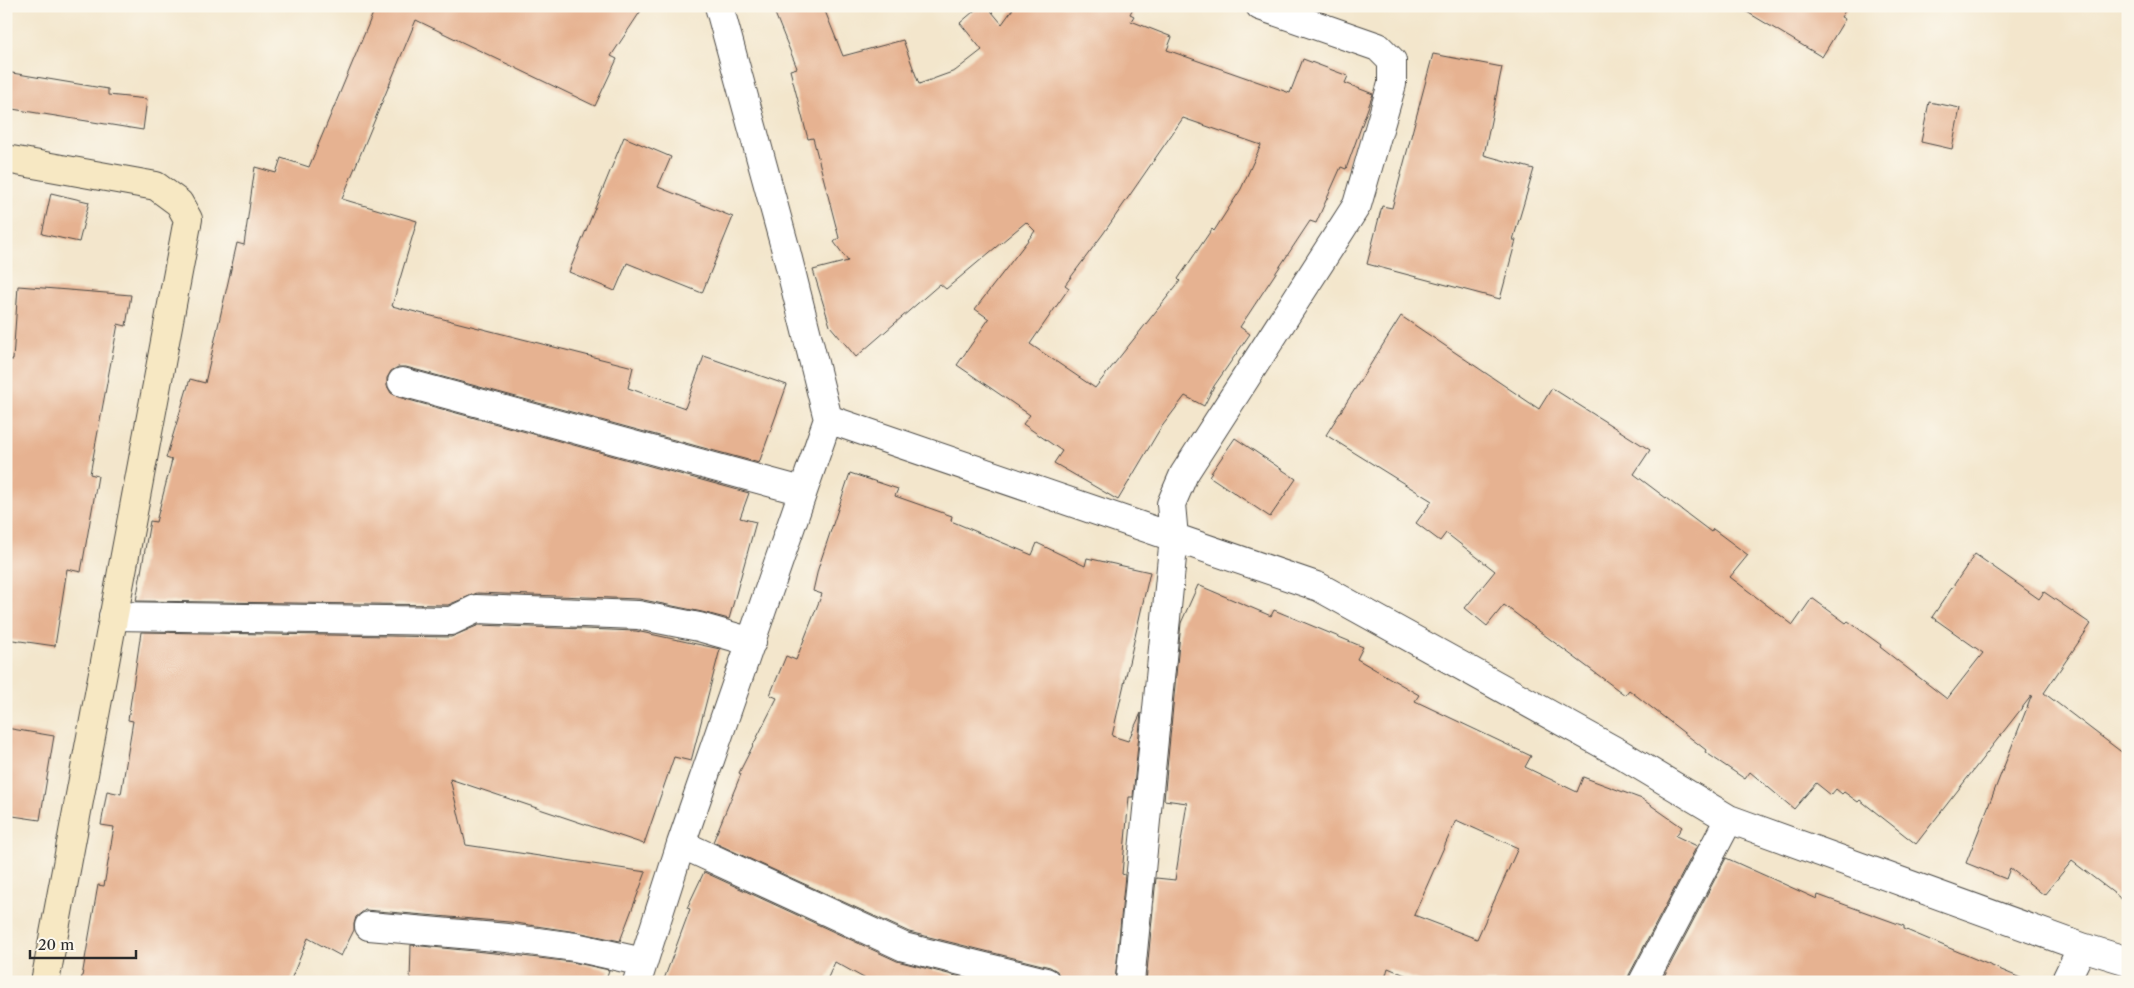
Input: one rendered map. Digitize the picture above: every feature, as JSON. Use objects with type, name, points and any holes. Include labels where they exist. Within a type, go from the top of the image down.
[{"type":"street","points":[[369,926],[555,944],[640,972],[681,844],[828,419],[719,6]]},
{"type":"street","points":[[1130,982],[1174,537],[1171,504],[1184,474],[1357,205],[1392,84],[1392,61],[1378,47],[1260,6]]},
{"type":"street","points":[[6,159],[156,186],[179,203],[188,219],[45,982]]},
{"type":"street","points":[[402,382],[802,491]]},
{"type":"street","points":[[828,419],[1319,587],[1619,753],[1729,819],[2082,947],[2128,961]]},
{"type":"street","points":[[113,616],[451,621],[476,609],[590,612],[638,615],[698,627],[752,642]]},
{"type":"street","points":[[1642,982],[1729,819]]},
{"type":"street","points":[[681,844],[904,947],[1046,982]]},
{"type":"street","points":[[2065,982],[2082,947]]},
{"type":"building","points":[[376,6],[644,6],[611,56],[617,59],[595,106],[416,20],[342,199],[417,221],[392,306],[633,367],[628,388],[685,408],[704,356],[787,385],[759,463],[406,367],[398,367],[391,371],[387,378],[387,386],[391,393],[398,397],[749,493],[740,518],[756,522],[729,619],[639,599],[477,593],[448,605],[136,601],[150,521],[156,522],[172,460],[166,458],[190,379],[205,383],[237,243],[244,245],[255,167],[276,173],[281,158],[309,167]]},
{"type":"building","points":[[772,6],[823,6],[843,56],[903,40],[919,84],[955,71],[982,50],[960,23],[980,6],[987,6],[1002,24],[1015,6],[1134,6],[1130,14],[1134,16],[1131,21],[1172,37],[1167,50],[1290,93],[1303,59],[1348,76],[1345,83],[1373,94],[1346,169],[1341,167],[1316,223],[1310,221],[1240,327],[1250,334],[1214,386],[1204,406],[1185,396],[1160,429],[1118,500],[1054,463],[1062,451],[1023,424],[1030,415],[957,365],[989,319],[975,309],[1035,231],[1026,222],[946,289],[940,284],[856,357],[830,326],[813,270],[848,261],[834,242],[839,238],[813,138],[808,139],[790,70],[797,68]],"holes":[[[1183,118],[1261,145],[1241,189],[1214,231],[1212,229],[1178,279],[1180,281],[1095,388],[1030,344],[1069,288],[1065,285],[1103,234]]]},
{"type":"building","points":[[1737,6],[1848,6],[1841,17],[1845,19],[1822,57]]},
{"type":"building","points":[[1433,54],[1502,67],[1484,155],[1534,169],[1513,240],[1516,240],[1500,299],[1367,264],[1382,206],[1392,208]]},
{"type":"building","points":[[6,72],[108,89],[108,95],[147,99],[143,130],[6,108]]},
{"type":"building","points":[[1929,102],[1960,108],[1952,149],[1921,142]]},
{"type":"building","points":[[624,137],[671,157],[658,187],[733,217],[702,293],[627,263],[615,291],[569,272]]},
{"type":"building","points":[[51,193],[89,202],[79,242],[42,234]]},
{"type":"building","points":[[18,286],[131,295],[126,326],[118,324],[90,474],[98,476],[81,572],[67,569],[55,646],[6,639],[6,359],[13,360]]},
{"type":"building","points":[[1401,316],[1539,409],[1552,388],[1650,450],[1634,474],[1711,532],[1713,529],[1748,555],[1730,577],[1793,625],[1812,598],[1846,623],[1848,621],[1881,645],[1880,647],[1947,699],[1983,653],[1932,617],[1975,554],[2039,599],[2044,592],[2091,624],[2044,693],[2128,757],[2128,904],[2072,861],[2044,895],[2010,868],[2006,879],[1966,863],[2032,695],[1916,844],[1860,800],[1858,802],[1836,789],[1831,795],[1816,783],[1794,809],[1750,772],[1745,779],[1705,752],[1706,750],[1629,690],[1625,695],[1504,605],[1487,626],[1465,608],[1495,571],[1446,533],[1440,541],[1416,523],[1432,501],[1326,435]]},
{"type":"building","points":[[1235,438],[1296,479],[1270,517],[1209,476]]},
{"type":"building","points":[[850,473],[898,489],[895,496],[952,516],[951,521],[1032,555],[1037,543],[1085,566],[1087,558],[1150,572],[1112,736],[1128,741],[1141,713],[1133,797],[1129,797],[1122,874],[1125,875],[1115,982],[1061,982],[1057,971],[1050,967],[909,932],[713,842],[741,774],[739,773],[777,698],[770,695],[786,656],[796,660],[822,594],[813,591],[818,569]]},
{"type":"building","points":[[1198,585],[1271,616],[1274,610],[1363,647],[1357,659],[1419,695],[1415,701],[1531,756],[1525,767],[1577,792],[1583,777],[1642,799],[1682,827],[1676,836],[1697,846],[1629,975],[1628,982],[1422,982],[1388,968],[1384,982],[1146,982],[1156,878],[1175,880],[1187,803],[1164,800],[1181,623]],"holes":[[[1456,820],[1518,848],[1477,939],[1414,915]]]},
{"type":"building","points":[[479,625],[636,631],[720,649],[691,761],[674,757],[644,844],[450,779],[466,845],[646,872],[620,941],[577,932],[509,922],[365,910],[356,917],[354,930],[341,956],[308,938],[290,982],[81,982],[98,885],[104,886],[114,827],[101,825],[107,791],[121,794],[133,721],[128,720],[141,632],[451,637]]},
{"type":"building","points":[[6,728],[54,736],[40,820],[6,815]]},
{"type":"building","points":[[1726,858],[1817,899],[1818,895],[1904,926],[1904,929],[2030,982],[1661,982]]},
{"type":"building","points":[[704,872],[897,961],[980,982],[871,982],[835,962],[826,982],[663,982],[690,909],[687,908]]},
{"type":"building","points":[[411,945],[572,962],[609,970],[605,982],[410,982]]}]
